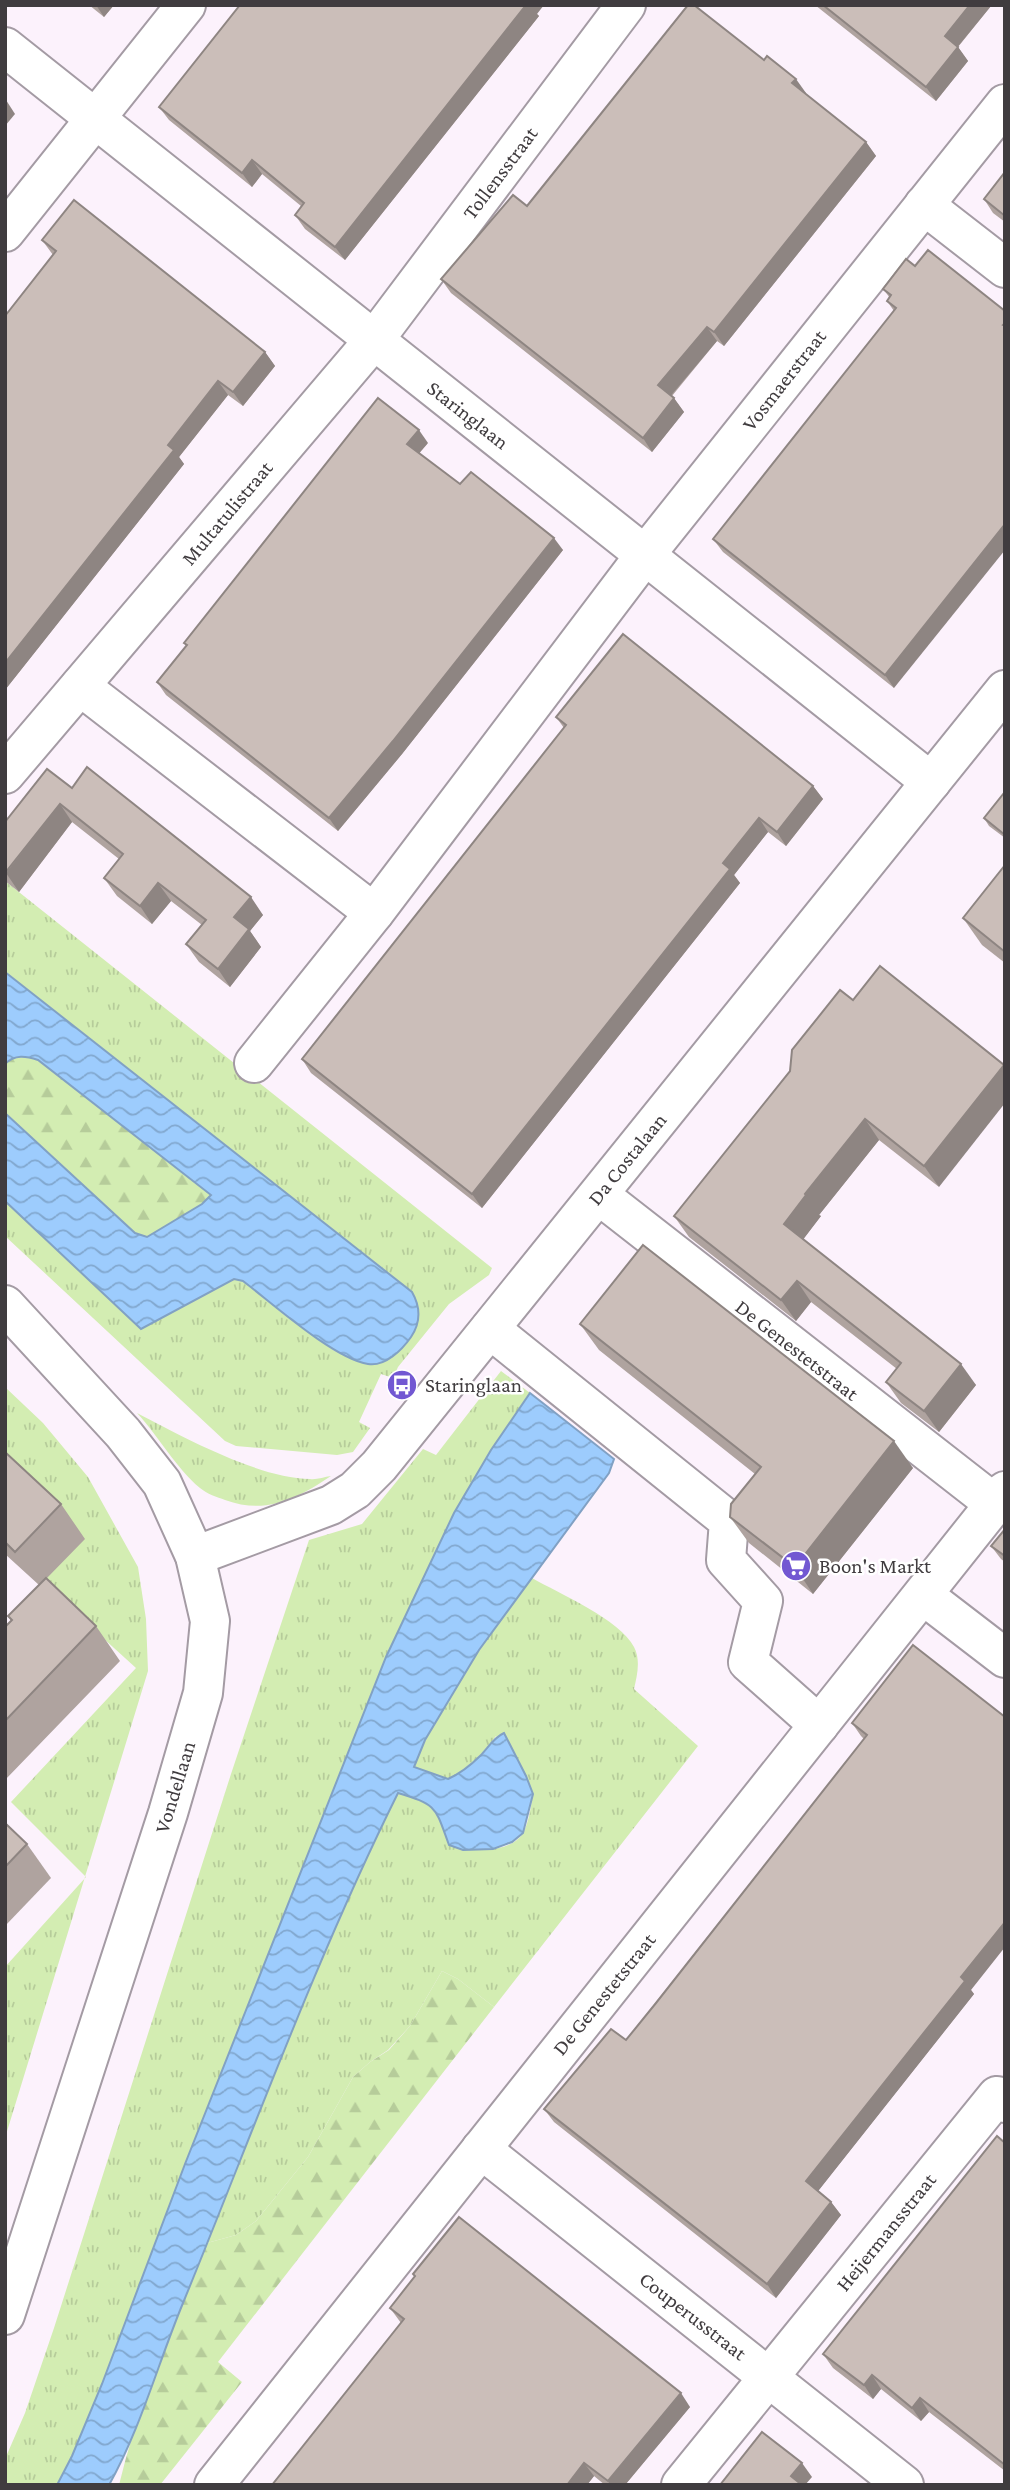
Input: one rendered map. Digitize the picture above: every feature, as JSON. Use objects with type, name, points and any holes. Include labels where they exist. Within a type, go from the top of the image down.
[{"type":"street","points":[[5,232],[186,5]]},
{"type":"street","name":"Tollensstraat","points":[[374,340],[626,5]]},
{"type":"street","name":"Staringlaan","points":[[5,47],[931,782]]},
{"type":"street","name":"Vosmaerstraat","points":[[645,555],[1005,104]]},
{"type":"street","points":[[924,205],[1005,268]]},
{"type":"street","name":"Multatulistraat","points":[[5,775],[374,340]]},
{"type":"street","points":[[254,1063],[374,913],[645,555]]},
{"type":"street","points":[[80,686],[374,913]]},
{"type":"street","name":"Da Costalaan","points":[[195,1556],[331,1505],[355,1490],[379,1466],[1005,690]]},
{"type":"street","name":"De Genestetstraat","points":[[214,2485],[1000,1498],[599,1195]]},
{"type":"street","name":"Vondellaan","points":[[5,1305],[122,1433],[162,1483],[195,1556],[210,1621],[203,1693],[151,1866],[5,2315]]},
{"type":"street","points":[[490,1329],[729,1521],[726,1560],[763,1601],[748,1661],[819,1725]]},
{"type":"street","points":[[923,1595],[1005,1658]]},
{"type":"street","name":"Heijermansstraat","points":[[768,2376],[996,2096],[1005,2103]]},
{"type":"street","name":"Couperusstraat","points":[[481,2149],[904,2485]]},
{"type":"street","points":[[681,2485],[768,2376]]},
{"type":"green space","points":[[5,881],[492,1268],[489,1275],[449,1304],[398,1367],[393,1378],[381,1374],[359,1422],[370,1428],[353,1452],[337,1455],[236,1446],[225,1441],[5,1236],[5,1201],[141,1329],[234,1279],[243,1281],[333,1350],[370,1365],[412,1292],[5,972]]},
{"type":"green space","points":[[24,1055],[38,1060],[211,1195],[202,1204],[147,1237],[135,1233],[5,1113],[5,1064]]},
{"type":"green space","points":[[501,1371],[530,1393],[491,1450],[72,2456],[57,2485],[5,2485],[5,2459],[25,2413],[54,2328],[231,1774],[309,1540],[362,1524],[423,1449],[436,1455]]},
{"type":"green space","points":[[5,1387],[43,1423],[88,1477],[138,1567],[146,1619],[148,1671],[85,1876],[11,1802],[136,1668],[5,1549]]},
{"type":"green space","points":[[137,1413],[221,1455],[268,1472],[312,1479],[331,1476],[293,1498],[268,1505],[254,1506],[225,1500],[206,1492],[191,1480]]},
{"type":"green space","points":[[532,1578],[603,1617],[627,1637],[637,1657],[634,1689],[698,1746],[494,2007],[458,1979],[442,1971],[410,2026],[388,2050],[353,2077],[308,2157],[256,2221],[236,2235],[207,2243],[326,1946],[398,1792],[433,1809],[449,1845],[478,1849],[499,1848],[517,1840],[523,1833],[533,1794],[496,1736],[469,1766],[448,1779],[414,1767],[452,1693],[482,1646]]},
{"type":"green space","points":[[84,1879],[5,2138],[5,1967]]},
{"type":"green space","points":[[442,1971],[458,1979],[494,2007],[218,2362],[242,2382],[160,2485],[119,2485],[147,2393],[207,2243],[236,2235],[256,2221],[308,2157],[353,2077],[389,2050],[410,2026]]},
{"type":"water","points":[[5,972],[412,1292],[417,1303],[418,1320],[411,1337],[403,1347],[381,1363],[368,1364],[354,1360],[321,1341],[243,1281],[234,1279],[141,1329],[5,1201],[5,1113],[135,1233],[147,1237],[202,1204],[211,1195],[38,1060],[21,1057],[5,1064]]},
{"type":"water","points":[[530,1393],[614,1459],[609,1473],[479,1650],[425,1740],[414,1767],[448,1779],[469,1766],[504,1733],[533,1794],[523,1833],[512,1842],[493,1849],[463,1850],[449,1845],[433,1809],[421,1801],[398,1793],[312,1982],[120,2463],[109,2485],[57,2485],[102,2384],[185,2164],[386,1657],[454,1513],[491,1450]]},
{"type":"building","points":[[240,5],[526,5],[335,247],[295,215],[304,203],[252,160],[242,173],[159,107]]},
{"type":"building","points":[[688,5],[694,5],[764,60],[767,56],[796,79],[792,83],[866,142],[714,332],[707,327],[658,385],[674,398],[643,438],[441,279],[513,195],[527,206]]},
{"type":"building","points":[[823,5],[970,5],[945,36],[958,47],[926,87]]},
{"type":"building","points":[[1005,172],[1005,216],[984,199]]},
{"type":"building","points":[[74,200],[265,352],[233,392],[218,381],[168,445],[174,450],[5,663],[5,316],[56,251],[42,240]]},
{"type":"building","points":[[928,250],[1005,311],[1005,524],[885,675],[713,539],[896,308],[887,301],[891,295],[883,289],[906,259],[915,266]]},
{"type":"building","points":[[378,398],[419,430],[407,444],[460,484],[471,472],[554,538],[329,818],[157,682],[187,645],[184,643]]},
{"type":"building","points":[[623,634],[813,786],[777,832],[759,818],[723,863],[730,869],[472,1194],[302,1059],[566,725],[556,717]]},
{"type":"building","points":[[87,767],[251,897],[234,917],[249,929],[218,969],[186,944],[206,920],[158,883],[140,906],[104,878],[123,854],[60,804],[5,873],[5,822],[47,769],[72,788]]},
{"type":"building","points":[[1005,794],[1005,835],[984,818]]},
{"type":"building","points":[[1005,865],[1005,952],[963,918]]},
{"type":"building","points":[[880,966],[1004,1065],[924,1166],[865,1119],[784,1224],[961,1364],[924,1411],[886,1382],[901,1363],[797,1281],[781,1300],[674,1216],[790,1071],[792,1050],[840,990],[853,1000]]},
{"type":"building","points":[[643,1245],[894,1441],[795,1567],[730,1517],[731,1504],[761,1467],[580,1324]]},
{"type":"building","points":[[5,1452],[61,1504],[15,1552],[5,1542]]},
{"type":"building","points":[[1005,1529],[1005,1556],[991,1546]]},
{"type":"building","points":[[46,1578],[96,1626],[5,1721],[5,1627],[12,1620],[8,1616]]},
{"type":"building","points":[[913,1645],[1005,1717],[1005,1922],[961,1977],[965,1981],[806,2181],[831,2202],[767,2284],[544,2109],[611,2029],[626,2040],[656,2003],[867,1735],[852,1723]]},
{"type":"building","points":[[5,1823],[27,1844],[5,1867]]},
{"type":"building","points":[[997,2136],[1005,2143],[1005,2465],[920,2398],[912,2408],[872,2375],[864,2385],[823,2354]]},
{"type":"building","points":[[459,2217],[681,2393],[608,2481],[584,2463],[567,2485],[272,2485],[404,2319],[390,2308],[415,2276],[413,2274]]},
{"type":"building","points":[[762,2432],[802,2463],[791,2476],[802,2485],[720,2485]]},
{"type":"place","name":"Staringlaan","points":[[402,1385]]},
{"type":"place","name":"Boon's Markt","points":[[796,1566]]}]
